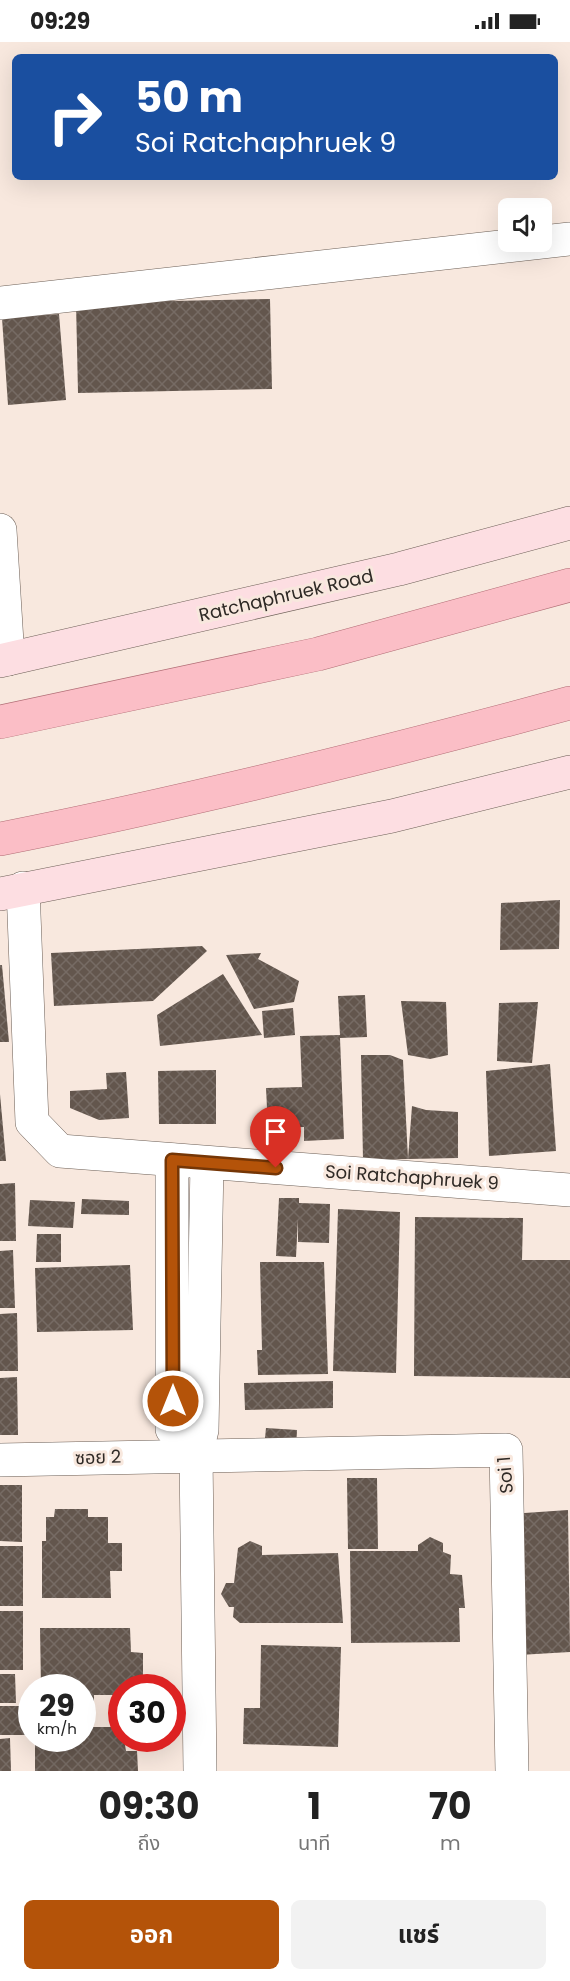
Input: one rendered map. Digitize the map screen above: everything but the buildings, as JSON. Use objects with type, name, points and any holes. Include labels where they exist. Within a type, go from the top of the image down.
[{"type":"main road","name":"Ratchaphruek Road","points":[[4,660],[399,569],[570,523]]},
{"type":"main road","points":[[0,722],[318,654],[570,585]]},
{"type":"main road","points":[[0,840],[141,811],[368,758],[570,703]]},
{"type":"main road","points":[[12,891],[392,816],[570,772]]},
{"type":"street","points":[[0,303],[570,239]]},
{"type":"street","points":[[0,530],[4,660]]},
{"type":"street","name":"Soi Ratchaphruek 9","points":[[12,891],[32,1122],[60,1151],[570,1190]]},
{"type":"street","points":[[172,1160],[172,1429],[196,1455]]},
{"type":"street","points":[[200,1771],[196,1455],[202,1430],[207,1163]]},
{"type":"street","name":"Soi 1","points":[[196,1455],[506,1450],[512,1771]]},
{"type":"street","name":"ซอย 2","points":[[0,1460],[196,1455]]},
{"type":"route","points":[[173,1401],[172,1160],[276,1168]]}]
